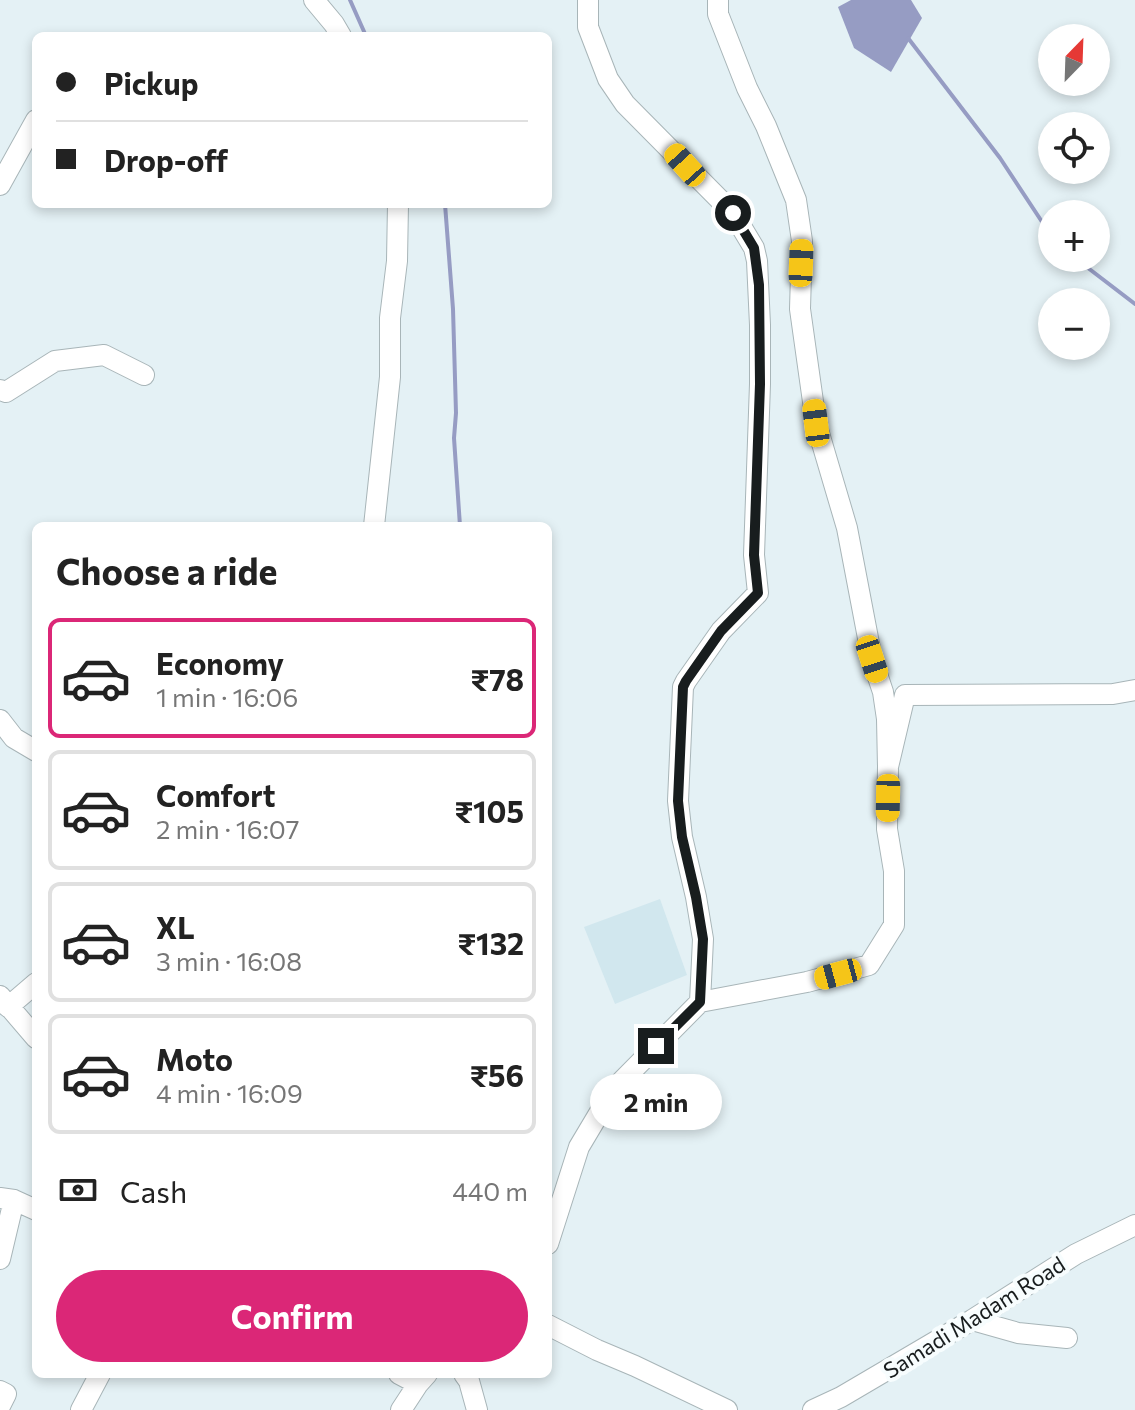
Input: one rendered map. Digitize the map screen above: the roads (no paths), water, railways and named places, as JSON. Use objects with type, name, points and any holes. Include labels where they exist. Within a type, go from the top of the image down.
[{"type":"street","points":[[314,0],[339,32]]},
{"type":"street","points":[[588,0],[588,27],[608,79],[625,104],[733,213],[754,248],[757,261],[760,384],[754,555],[758,593],[721,631],[683,687],[678,801],[682,837],[703,939],[700,1002]]},
{"type":"street","points":[[552,1231],[579,1147],[613,1090],[700,1002],[807,982],[869,965],[894,925],[894,871],[887,829],[887,719],[847,528],[816,423],[800,309],[802,241],[796,200],[718,14],[718,0]]},
{"type":"street","points":[[0,185],[32,127]]},
{"type":"street","points":[[374,522],[390,377],[390,318],[397,261],[398,208]]},
{"type":"street","points":[[0,390],[6,392],[55,361],[104,355],[144,375]]},
{"type":"street","points":[[888,767],[905,695],[1113,694],[1135,690]]},
{"type":"street","points":[[0,720],[14,738],[32,749]]},
{"type":"street","points":[[32,985],[4,1002],[32,1034]]},
{"type":"street","points":[[0,1259],[7,1199],[32,1208]]},
{"type":"street","name":"Samadi Madam Road","points":[[813,1410],[846,1404],[1076,1254],[1135,1225]]},
{"type":"street","points":[[972,1320],[1018,1333],[1067,1338]]},
{"type":"street","points":[[552,1327],[727,1410]]},
{"type":"street","points":[[81,1410],[98,1378]]},
{"type":"street","points":[[467,1378],[477,1410]]},
{"type":"street","points":[[401,1410],[423,1379]]},
{"type":"street","points":[[0,1391],[6,1394],[0,1406]]},
{"type":"water","points":[[851,0],[911,0],[922,18],[891,72],[854,48],[838,7]]},
{"type":"waterway","points":[[350,0],[364,32]]},
{"type":"waterway","points":[[908,38],[1000,158],[1038,216]]},
{"type":"waterway","points":[[445,208],[453,309],[454,438],[460,522]]},
{"type":"waterway","points":[[1093,272],[1135,304]]}]
